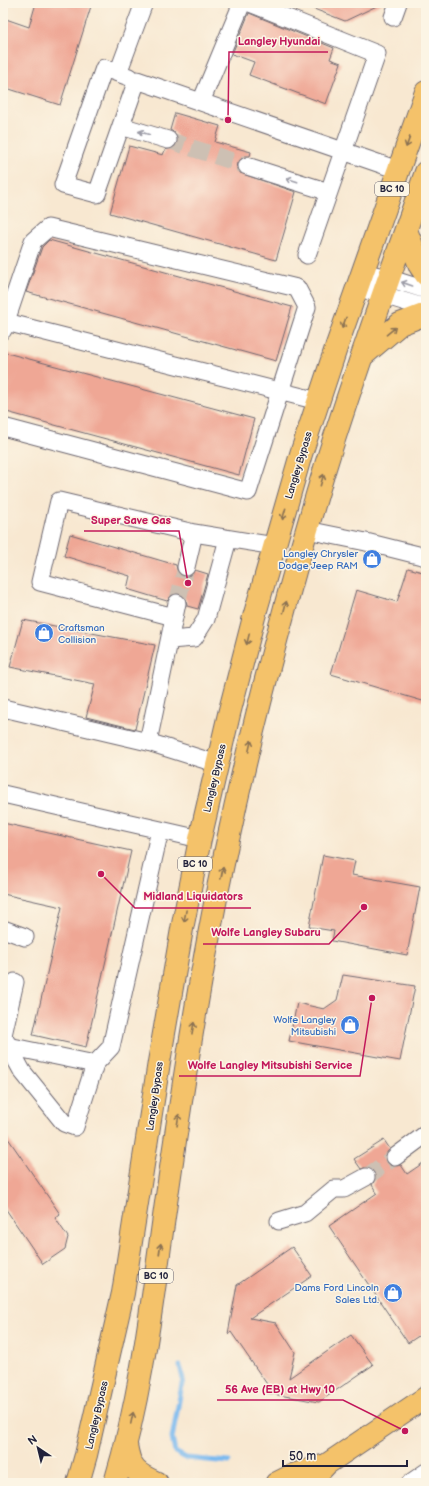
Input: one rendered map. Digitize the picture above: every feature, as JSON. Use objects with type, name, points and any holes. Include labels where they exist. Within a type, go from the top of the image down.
[{"type":"highway","name":"Langley Bypass","points":[[78,1483],[86,1455],[123,1293],[162,1046],[200,839],[254,617],[318,401],[426,92]]},
{"type":"highway","name":"BC 10","points":[[115,1483],[126,1445],[143,1370],[185,1075],[215,904],[231,828],[265,685],[307,530],[361,356],[426,172]]},
{"type":"highway","points":[[406,230],[420,266],[426,274]]},
{"type":"highway","points":[[361,356],[400,324],[426,314]]},
{"type":"highway","points":[[126,1445],[132,1467],[140,1475],[157,1483]]},
{"type":"main road","points":[[309,1483],[327,1464],[426,1397]]},
{"type":"main road","points":[[276,1483],[294,1474],[327,1464]]},
{"type":"street","points":[[118,73],[144,3]]},
{"type":"street","points":[[201,102],[242,3]]},
{"type":"street","points":[[250,3],[377,54],[307,256]]},
{"type":"street","points":[[137,80],[97,194],[63,185],[104,68],[398,170]]},
{"type":"street","points":[[121,126],[168,140]]},
{"type":"street","points":[[247,166],[329,192]]},
{"type":"street","points":[[3,427],[248,492],[279,391],[298,341],[307,307],[297,288],[48,228],[33,241],[4,326],[279,391],[318,401]]},
{"type":"street","points":[[360,279],[385,286],[426,290]]},
{"type":"street","points":[[385,286],[426,308]]},
{"type":"street","points":[[148,742],[176,610],[40,582],[59,501],[194,533],[275,546]]},
{"type":"street","points":[[307,530],[366,542],[426,557]]},
{"type":"street","points":[[186,567],[194,533]]},
{"type":"street","points":[[170,640],[194,638],[206,619],[228,539]]},
{"type":"street","points":[[3,708],[148,742],[218,764]]},
{"type":"street","points":[[3,794],[200,839]]},
{"type":"street","points":[[15,982],[5,1039],[22,1071],[64,1124],[75,1127],[95,1064],[111,1047],[160,830]]},
{"type":"street","points":[[3,929],[25,937]]},
{"type":"street","points":[[5,1039],[95,1064]]},
{"type":"street","points":[[395,1157],[426,1134]]},
{"type":"street","points":[[279,1221],[305,1213],[334,1189],[344,1189],[366,1177]]},
{"type":"street","points":[[410,1483],[426,1472]]},
{"type":"building","points":[[36,3],[92,3],[60,105],[3,87],[3,18],[29,27]]},
{"type":"building","points":[[383,3],[345,21],[301,4]]},
{"type":"building","points":[[249,13],[334,48],[330,59],[341,63],[326,104],[249,75],[254,62],[232,54]]},
{"type":"building","points":[[175,113],[220,126],[215,142],[251,152],[250,156],[244,156],[238,163],[237,168],[240,173],[296,192],[276,260],[110,213],[129,146],[163,155],[165,150],[175,147],[178,142],[175,133],[170,130]]},
{"type":"building","points":[[49,240],[292,307],[276,361],[26,292],[42,247]]},
{"type":"building","points":[[3,352],[254,419],[239,475],[3,411]]},
{"type":"building","points":[[70,534],[176,565],[177,570],[183,577],[189,576],[195,570],[208,574],[198,609],[187,606],[186,600],[179,593],[174,594],[167,601],[127,589],[130,576],[64,556]]},
{"type":"building","points":[[408,568],[426,573],[426,702],[331,674],[356,590],[397,602]]},
{"type":"building","points":[[23,620],[155,645],[135,729],[86,717],[95,684],[10,667]]},
{"type":"building","points":[[3,823],[131,851],[86,1047],[33,1035],[62,907],[3,894]]},
{"type":"building","points":[[323,855],[355,861],[352,875],[420,887],[407,955],[332,941],[334,931],[309,927]]},
{"type":"building","name":"Wolfe Langley Mitsubishi","points":[[343,975],[415,986],[400,1061],[289,1041],[297,1003],[324,1009],[337,1000]]},
{"type":"building","points":[[3,1131],[60,1214],[55,1218],[68,1237],[65,1249],[43,1264],[3,1205]]},
{"type":"building","points":[[384,1140],[390,1149],[385,1158],[391,1166],[401,1165],[407,1174],[426,1161],[426,1331],[408,1343],[329,1226],[377,1193],[372,1185],[376,1178],[375,1172],[367,1167],[361,1169],[354,1159]]},
{"type":"building","points":[[292,1247],[312,1276],[250,1318],[276,1323],[295,1352],[289,1378],[351,1335],[373,1365],[319,1402],[267,1393],[271,1390],[231,1332],[228,1334],[237,1285]]},
{"type":"waterway","points":[[180,1366],[183,1379],[172,1438],[175,1452],[186,1458],[229,1462]]},
{"type":"tunnel","points":[[168,140],[247,166]]},
{"type":"tunnel","points":[[177,603],[186,567]]},
{"type":"tunnel","points":[[366,1177],[395,1157]]},
{"type":"place","name":"Langley Hyundai","points":[[228,120]]},
{"type":"place","name":"Langley Chrysler Dodge Jeep RAM","points":[[372,559]]},
{"type":"place","name":"Super Save Gas","points":[[188,583]]},
{"type":"place","name":"Craftsman Collision","points":[[44,633]]},
{"type":"place","name":"Midland Liquidators","points":[[101,874]]},
{"type":"place","name":"Wolfe Langley Subaru","points":[[364,907]]},
{"type":"place","name":"Wolfe Langley Mitsubishi Service","points":[[372,998]]},
{"type":"place","name":"Wolfe Langley Mitsubishi","points":[[350,1025]]},
{"type":"place","name":"Dams Ford Lincoln Sales Ltd.","points":[[393,1293]]},
{"type":"place","name":"56 Ave (EB) at Hwy 10","points":[[405,1431]]}]
